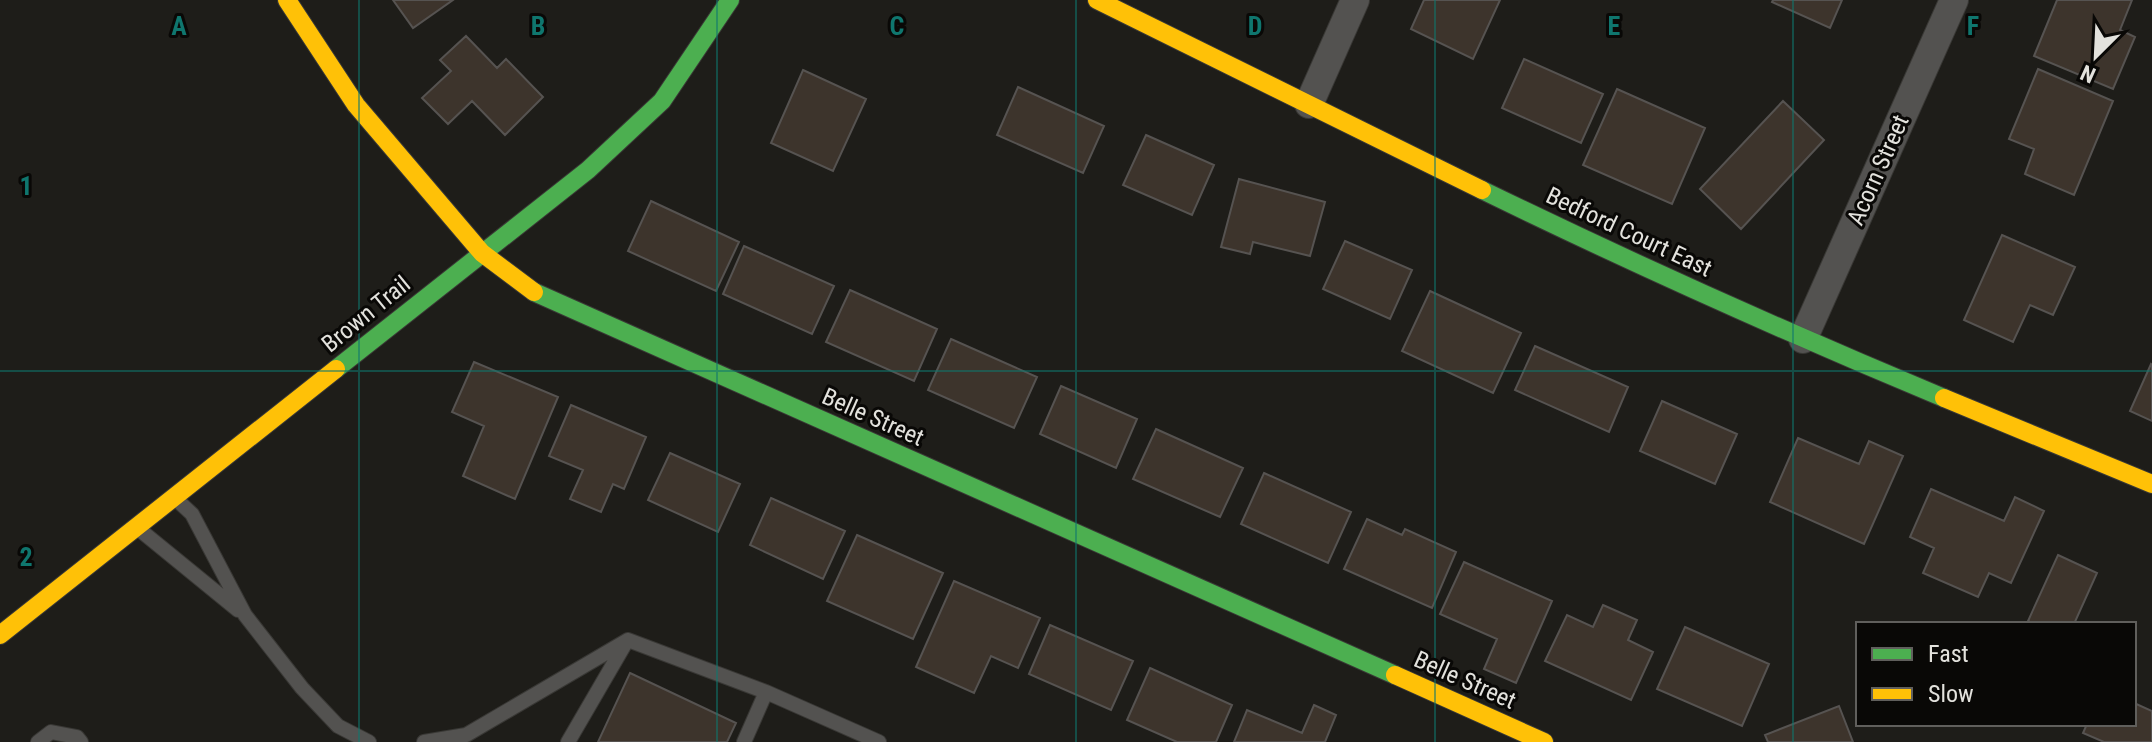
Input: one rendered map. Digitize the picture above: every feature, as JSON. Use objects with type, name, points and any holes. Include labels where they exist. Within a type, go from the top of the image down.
[{"type":"street","name":"Belle Street","points":[[287,0],[356,105],[482,253],[527,289],[1544,742]]},
{"type":"street","name":"Brown Trail","points":[[0,635],[588,170],[662,101],[730,0]]},
{"type":"street","name":"Bedford Court East","points":[[1097,0],[1585,240],[1803,339],[2152,484]]},
{"type":"street","points":[[1309,104],[1355,0]]},
{"type":"street","name":"Acorn Street","points":[[1803,339],[1954,0]]},
{"type":"lane","points":[[175,497],[192,514],[245,615],[302,688],[338,726],[369,742]]},
{"type":"lane","points":[[137,528],[245,615]]},
{"type":"lane","points":[[628,640],[766,692],[879,742]]},
{"type":"lane","points":[[424,742],[466,735],[628,640]]},
{"type":"lane","points":[[568,742],[628,640]]},
{"type":"lane","points":[[744,742],[766,692]]},
{"type":"lane","points":[[38,742],[51,732],[77,737],[81,742]]},
{"type":"building","points":[[393,0],[453,0],[413,28]]},
{"type":"building","points":[[1424,0],[1500,0],[1473,59],[1411,29]]},
{"type":"building","points":[[1773,0],[1842,0],[1830,28]]},
{"type":"building","points":[[2057,0],[2132,0],[2120,30],[2135,37],[2113,89],[2034,56]]},
{"type":"building","points":[[466,36],[497,68],[506,59],[543,97],[505,135],[472,101],[448,124],[422,98],[451,71],[440,60]]},
{"type":"building","points":[[1524,59],[1603,94],[1581,143],[1502,108]]},
{"type":"building","points":[[2038,69],[2113,101],[2074,195],[2025,174],[2034,149],[2009,139]]},
{"type":"building","points":[[803,70],[866,99],[833,171],[771,143]]},
{"type":"building","points":[[1018,87],[1104,126],[1083,173],[997,135]]},
{"type":"building","points":[[1617,89],[1705,128],[1672,204],[1583,165]]},
{"type":"building","points":[[1783,101],[1824,140],[1741,229],[1700,189]]},
{"type":"building","points":[[1146,135],[1214,165],[1192,215],[1123,185]]},
{"type":"building","points":[[1239,179],[1325,202],[1310,256],[1253,242],[1250,254],[1221,247]]},
{"type":"building","points":[[651,201],[739,242],[716,291],[628,251]]},
{"type":"building","points":[[2002,235],[2075,267],[2053,315],[2030,305],[2013,342],[1964,320]]},
{"type":"building","points":[[1345,241],[1412,270],[1390,319],[1323,289]]},
{"type":"building","points":[[744,246],[834,286],[812,334],[723,294]]},
{"type":"building","points":[[850,290],[937,329],[914,381],[826,342]]},
{"type":"building","points":[[1430,291],[1521,333],[1493,393],[1402,351]]},
{"type":"building","points":[[951,339],[1037,377],[1014,428],[928,390]]},
{"type":"building","points":[[1535,346],[1628,387],[1609,432],[1515,390]]},
{"type":"building","points":[[474,362],[558,397],[515,499],[463,476],[484,426],[452,412]]},
{"type":"building","points":[[2152,365],[2152,421],[2130,411]]},
{"type":"building","points":[[1061,386],[1137,419],[1116,468],[1040,434]]},
{"type":"building","points":[[1662,401],[1737,434],[1715,484],[1640,451]]},
{"type":"building","points":[[571,405],[646,437],[624,489],[613,484],[601,512],[570,499],[583,470],[549,456]]},
{"type":"building","points":[[1156,429],[1243,468],[1220,517],[1133,479]]},
{"type":"building","points":[[1798,438],[1859,464],[1869,441],[1903,456],[1864,544],[1770,502]]},
{"type":"building","points":[[670,453],[740,484],[718,532],[648,500]]},
{"type":"building","points":[[1264,473],[1351,512],[1328,563],[1241,524]]},
{"type":"building","points":[[1931,489],[2004,521],[2015,497],[2044,511],[2011,583],[1989,573],[1978,597],[1923,573],[1934,548],[1910,537]]},
{"type":"building","points":[[771,498],[845,531],[823,579],[750,545]]},
{"type":"building","points":[[1367,519],[1402,535],[1405,529],[1456,552],[1432,608],[1344,569]]},
{"type":"building","points":[[857,535],[943,573],[913,639],[827,601]]},
{"type":"building","points":[[2058,555],[2097,573],[2075,622],[2028,621]]},
{"type":"building","points":[[1464,562],[1552,601],[1516,683],[1484,669],[1497,639],[1440,614]]},
{"type":"building","points":[[954,581],[1040,618],[1018,668],[991,656],[974,693],[916,667]]},
{"type":"building","points":[[1603,605],[1637,620],[1628,640],[1653,652],[1631,700],[1545,661],[1567,615],[1593,627]]},
{"type":"building","points":[[1050,625],[1133,661],[1111,710],[1029,674]]},
{"type":"building","points":[[1685,627],[1769,664],[1742,726],[1657,689]]},
{"type":"building","points":[[1150,668],[1232,705],[1216,742],[1177,742],[1127,720]]},
{"type":"building","points":[[630,673],[736,723],[727,742],[598,742]]},
{"type":"building","points":[[2136,704],[2152,711],[2152,742],[2104,742],[2083,733],[2086,726],[2136,726]]},
{"type":"building","points":[[1314,705],[1336,715],[1325,742],[1234,742],[1247,710],[1302,733]]},
{"type":"building","points":[[1839,706],[1853,742],[1768,742],[1765,735]]},
{"type":"traffic: fast","points":[[336,369],[588,170],[662,101],[730,0]]},
{"type":"traffic: fast","points":[[1482,190],[1596,245],[1944,398]]},
{"type":"traffic: fast","points":[[534,292],[1395,675]]},
{"type":"traffic: slow","points":[[287,0],[356,105],[482,253],[534,292]]},
{"type":"traffic: slow","points":[[1097,0],[1482,190]]},
{"type":"traffic: slow","points":[[0,635],[336,369]]},
{"type":"traffic: slow","points":[[1944,398],[2152,484]]},
{"type":"traffic: slow","points":[[1395,675],[1544,742]]}]
